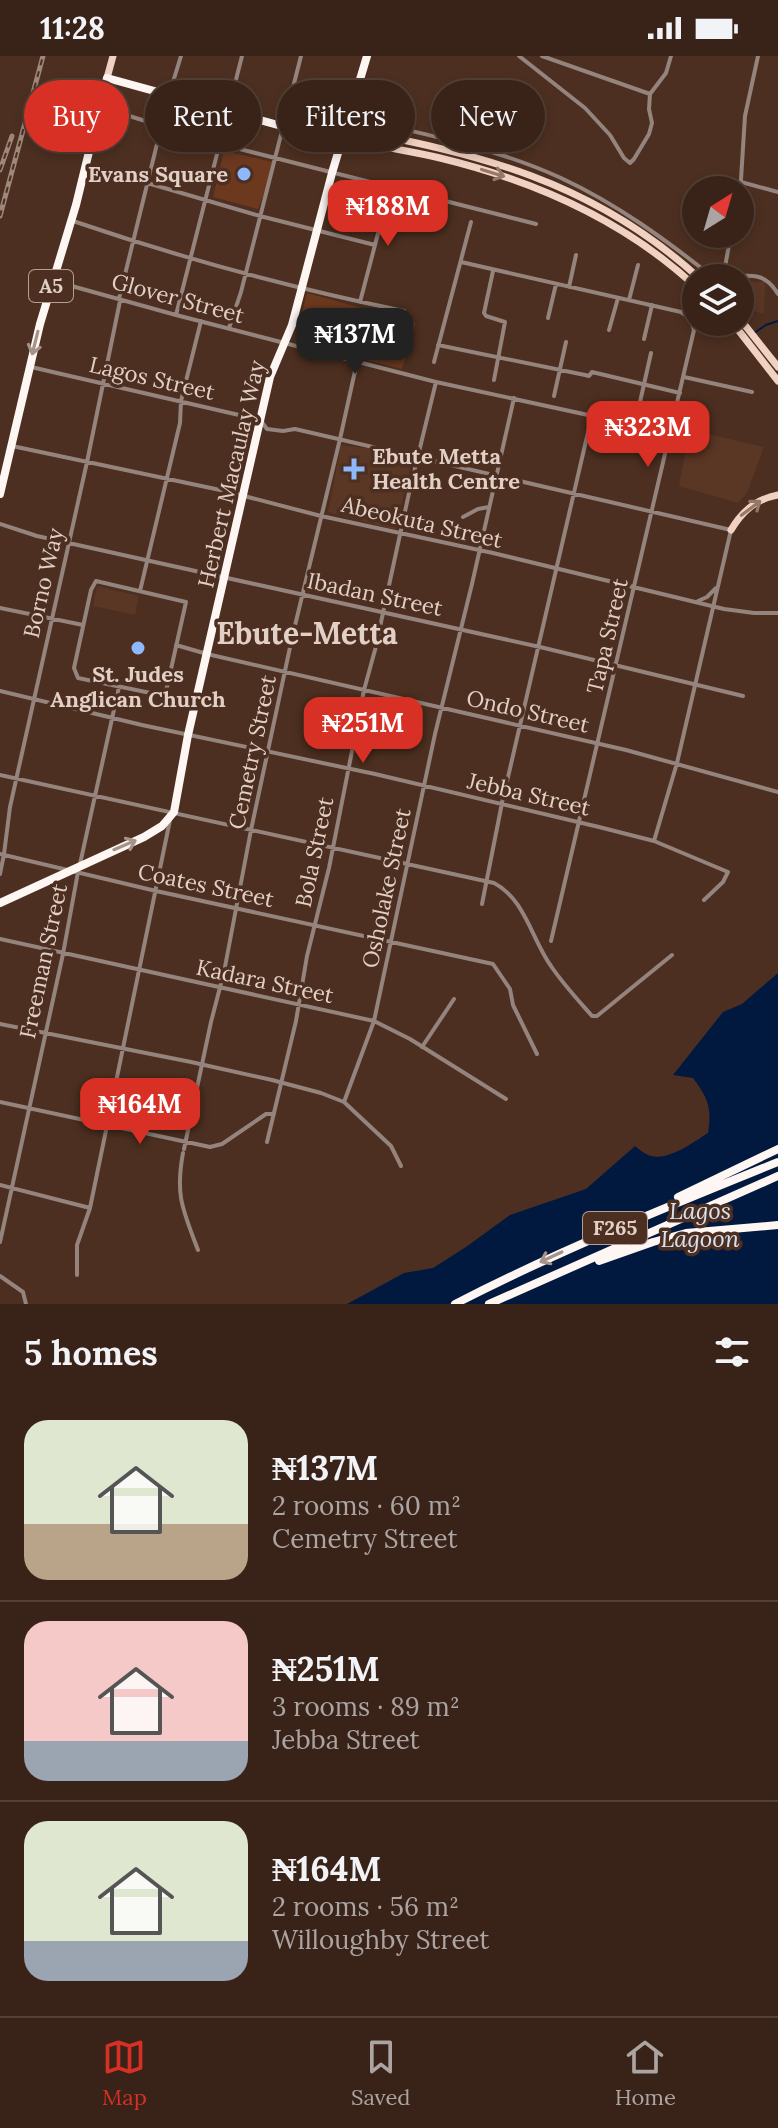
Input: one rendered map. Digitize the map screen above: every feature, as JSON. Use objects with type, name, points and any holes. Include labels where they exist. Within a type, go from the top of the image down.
[{"type":"highway","points":[[358,80],[365,56]]},
{"type":"highway","points":[[107,78],[145,88]]},
{"type":"highway","name":"A5","points":[[0,494],[29,366],[89,152]]},
{"type":"highway","name":"Herbert Macaulay Way","points":[[172,815],[270,377],[292,325],[337,152]]},
{"type":"highway","points":[[0,903],[156,831],[172,815]]},
{"type":"highway","points":[[652,1212],[700,1185],[778,1149]]},
{"type":"highway","name":"F265","points":[[455,1304],[652,1212],[778,1162]]},
{"type":"highway","name":"F265","points":[[489,1304],[778,1176]]},
{"type":"highway","points":[[579,1266],[686,1233],[778,1225]]},
{"type":"main road","name":"A5","points":[[107,78],[113,56]]},
{"type":"main road","points":[[415,147],[487,160],[556,185],[624,220],[682,264]]},
{"type":"main road","points":[[415,152],[511,178],[554,195],[630,234],[682,275]]},
{"type":"main road","points":[[746,336],[778,367]]},
{"type":"main road","points":[[752,336],[778,381]]},
{"type":"main road","points":[[731,530],[749,507],[764,498],[778,495]]},
{"type":"street","name":"Borno Way","points":[[174,80],[181,56]]},
{"type":"street","points":[[236,80],[242,56]]},
{"type":"street","points":[[295,80],[301,56]]},
{"type":"street","points":[[519,56],[585,108],[630,163],[651,129],[650,94],[666,73],[671,56]]},
{"type":"street","points":[[542,56],[650,94]]},
{"type":"street","points":[[741,176],[747,97],[758,56]]},
{"type":"street","points":[[415,134],[489,152],[560,178],[640,222],[696,264]]},
{"type":"street","name":"Borno Way","points":[[0,874],[10,807],[120,300],[156,152]]},
{"type":"street","points":[[176,315],[218,152]]},
{"type":"street","points":[[252,152],[536,224]]},
{"type":"street","points":[[229,328],[277,152]]},
{"type":"street","points":[[86,165],[260,216],[375,245]]},
{"type":"street","points":[[754,186],[778,192]]},
{"type":"street","points":[[360,302],[390,187]]},
{"type":"street","points":[[71,221],[191,259],[404,311]]},
{"type":"street","points":[[434,362],[471,222]]},
{"type":"street","points":[[569,287],[576,255]]},
{"type":"street","points":[[461,262],[652,305],[644,339]]},
{"type":"street","points":[[629,300],[638,265]]},
{"type":"street","points":[[493,271],[484,313],[505,322],[494,380]]},
{"type":"street","points":[[754,276],[771,283],[778,294]]},
{"type":"street","name":"Glover Street","points":[[53,278],[120,300],[436,382],[671,433]]},
{"type":"street","points":[[548,318],[556,284]]},
{"type":"street","points":[[609,330],[618,298]]},
{"type":"street","name":"Tapa Street","points":[[551,941],[693,339],[690,318],[681,312],[652,305]]},
{"type":"street","points":[[140,591],[201,321]]},
{"type":"street","points":[[554,396],[566,342]]},
{"type":"street","points":[[438,345],[589,376],[592,372],[680,393]]},
{"type":"street","points":[[638,411],[651,353]]},
{"type":"street","name":"Cemetry Street","points":[[198,1250],[180,1197],[185,1142],[267,752],[357,362]]},
{"type":"street","name":"Lagos Street","points":[[29,366],[261,421],[267,429],[295,429],[731,530]]},
{"type":"street","points":[[684,377],[752,392]]},
{"type":"street","name":"Bola Street","points":[[267,1142],[329,868],[364,690],[436,382]]},
{"type":"street","name":"Osholake Street","points":[[344,1102],[374,1021],[424,785],[514,398]]},
{"type":"street","points":[[482,904],[502,803],[592,415]]},
{"type":"street","name":"Abeokuta Street","points":[[12,446],[736,611],[778,613]]},
{"type":"street","points":[[463,517],[489,507]]},
{"type":"street","name":"Ibadan Street","points":[[0,524],[37,536],[383,611],[743,696]]},
{"type":"street","points":[[654,841],[677,763],[731,530]]},
{"type":"street","points":[[96,581],[140,591],[186,602],[165,696],[78,678],[74,668],[91,590],[96,581]]},
{"type":"street","points":[[695,602],[707,597],[717,587]]},
{"type":"street","points":[[0,608],[83,625]]},
{"type":"street","name":"Ondo Street","points":[[176,645],[598,743],[778,792]]},
{"type":"street","name":"Freeman Street","points":[[0,1242],[63,954],[76,869],[119,687]]},
{"type":"street","name":"Jebba Street","points":[[0,691],[424,785],[654,841],[728,872],[723,882],[704,900]]},
{"type":"street","points":[[0,775],[172,815],[487,880],[502,887],[514,899],[551,966],[592,1016],[597,1016],[672,955]]},
{"type":"street","points":[[77,1275],[77,1245],[90,1208],[172,815]]},
{"type":"street","name":"Coates Street","points":[[2,854],[76,869],[156,891],[493,964],[510,989],[513,1005],[537,1054]]},
{"type":"street","name":"Kadara Street","points":[[0,939],[374,1021],[506,1099]]},
{"type":"street","points":[[422,1047],[454,999]]},
{"type":"street","points":[[0,1024],[321,1093],[344,1102],[391,1146],[401,1166]]},
{"type":"street","points":[[0,1102],[210,1147],[222,1144],[266,1114],[274,1114]]},
{"type":"street","points":[[0,1185],[90,1208]]},
{"type":"street","points":[[0,1276],[23,1292],[26,1304]]},
{"type":"shaded area","name":"Evans Square","points":[[224,152],[273,162],[258,209],[213,197]]},
{"type":"shaded area","points":[[754,282],[765,282],[764,314],[754,311]]},
{"type":"shaded area","points":[[307,293],[416,323],[402,369],[295,342]]},
{"type":"shaded area","points":[[700,432],[764,447],[747,493],[738,503],[679,486],[687,442]]},
{"type":"shaded area","points":[[341,445],[374,449],[412,459],[396,530],[328,512]]},
{"type":"shaded area","points":[[97,586],[139,596],[135,615],[93,606]]},
{"type":"water","name":"Lagos Lagoon","points":[[778,973],[778,1304],[347,1304],[404,1273],[433,1268],[510,1215],[586,1189],[635,1146],[646,1154],[661,1156],[678,1151],[708,1133],[709,1110],[702,1092],[693,1078],[673,1075],[723,1012],[742,1004]]},
{"type":"waterway","points":[[754,333],[778,321]]},
{"type":"railway","points":[[0,216],[43,56]]},
{"type":"railway","points":[[0,170],[12,136]]},
{"type":"place","name":"Evans Square","points":[[244,174]]},
{"type":"place","name":"Ebute Metta Health Centre","points":[[354,469]]},
{"type":"place","name":"St. Judes Anglican Church","points":[[138,648]]},
{"type":"district","name":"Ebute-Metta","points":[[307,634]]}]
